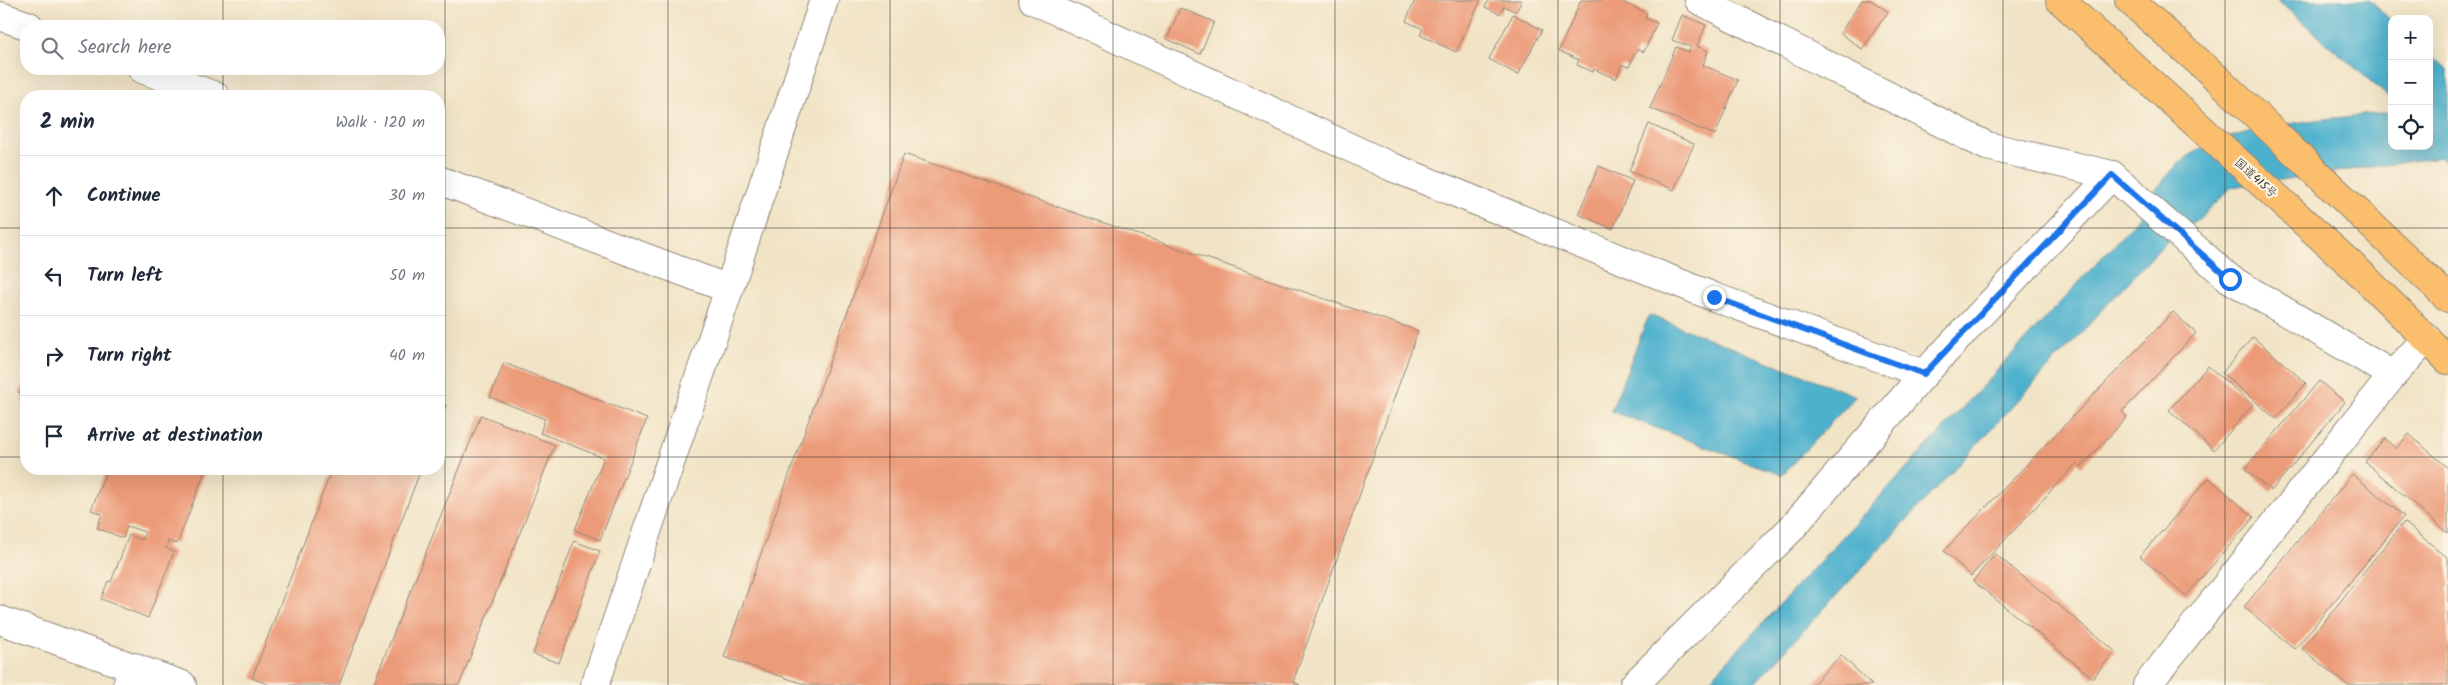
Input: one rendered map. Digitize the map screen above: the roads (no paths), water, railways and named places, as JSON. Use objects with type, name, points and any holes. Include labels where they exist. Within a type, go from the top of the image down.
[{"type":"highway","name":"国道415号","points":[[2060,0],[2357,270],[2448,360]]},
{"type":"highway","points":[[2129,0],[2218,79],[2448,298]]},
{"type":"street","points":[[595,685],[729,290],[824,0]]},
{"type":"street","points":[[1033,0],[1392,167],[1714,297],[1924,374]]},
{"type":"street","points":[[1700,0],[1987,146],[2112,175],[2230,279],[2393,375]]},
{"type":"street","points":[[0,16],[20,23]]},
{"type":"street","points":[[158,75],[199,90]]},
{"type":"street","points":[[1634,685],[1791,529],[1924,374],[2112,175]]},
{"type":"street","points":[[445,182],[729,290]]},
{"type":"street","points":[[2147,685],[2393,375],[2427,338]]},
{"type":"street","points":[[0,620],[130,676],[182,685]]},
{"type":"water","points":[[2277,0],[2369,0],[2388,17],[2388,97]]},
{"type":"water","points":[[2433,58],[2448,69],[2448,166],[2440,157],[2232,187],[2199,219],[2164,244],[1753,685],[1705,685],[2134,223],[2158,187],[2179,163],[2208,146],[2232,137],[2286,124],[2388,112],[2388,150],[2433,150]]},
{"type":"water","points":[[1649,315],[1856,396],[1782,475],[1611,411]]}]
